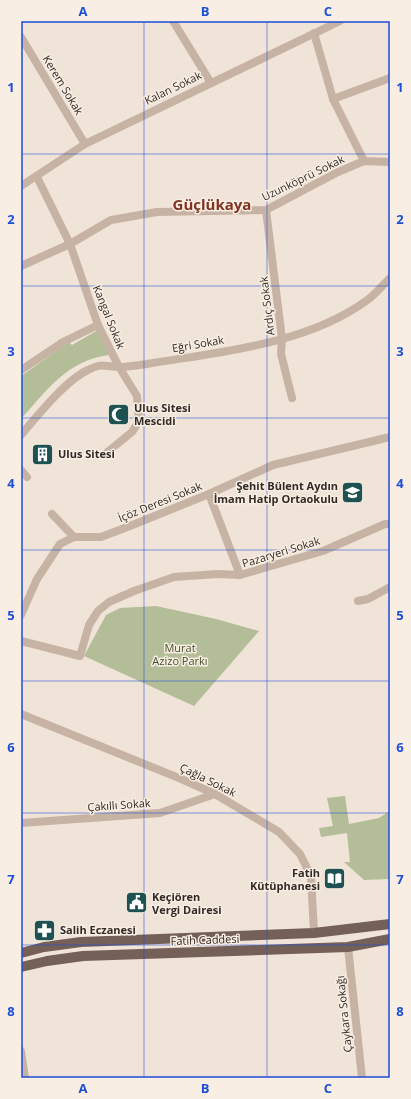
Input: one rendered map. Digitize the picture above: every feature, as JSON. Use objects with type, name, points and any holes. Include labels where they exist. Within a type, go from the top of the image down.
[{"type":"main road","name":"Fatih Caddesi","points":[[21,953],[44,947],[81,942],[314,933],[390,924]]},
{"type":"main road","name":"Fatih Caddesi","points":[[21,967],[47,961],[83,956],[348,947],[390,939]]},
{"type":"street","points":[[173,21],[211,83]]},
{"type":"street","name":"Kalan Sokak","points":[[21,186],[37,177],[85,144],[340,21]]},
{"type":"street","points":[[314,33],[333,99],[364,160]]},
{"type":"street","name":"Kerem Sokak","points":[[21,37],[85,144]]},
{"type":"street","points":[[333,99],[390,78]]},
{"type":"street","name":"Uzunköprü Sokak","points":[[21,266],[70,244],[111,220],[157,212],[266,210],[364,160],[390,162]]},
{"type":"street","name":"Kangal Sokak","points":[[37,177],[70,244],[98,325],[119,367],[137,396],[139,422],[132,432],[105,454]]},
{"type":"street","name":"Ardıç Sokak","points":[[266,210],[282,339],[281,354],[292,398]]},
{"type":"street","name":"Eğri Sokak","points":[[21,435],[73,378],[88,370],[104,364],[119,367],[224,351],[282,339],[331,321],[366,301],[390,278]]},
{"type":"street","points":[[21,370],[63,342],[98,325]]},
{"type":"street","name":"İçöz Deresi Sokak","points":[[74,537],[101,537],[209,494],[273,465],[390,437]]},
{"type":"street","points":[[21,470],[27,478]]},
{"type":"street","points":[[209,494],[240,575]]},
{"type":"street","points":[[21,614],[37,578],[60,544],[74,537],[52,514]]},
{"type":"street","name":"Pazaryeri Sokak","points":[[21,640],[80,656],[89,625],[98,611],[109,602],[134,591],[174,577],[218,574],[240,575],[323,551],[385,524],[390,524]]},
{"type":"street","points":[[358,601],[368,599],[390,587]]},
{"type":"street","name":"Çağla Sokak","points":[[21,714],[215,794],[279,832],[300,854],[311,876],[314,933]]},
{"type":"street","name":"Çakıllı Sokak","points":[[21,824],[160,813],[215,794]]},
{"type":"street","name":"Çaykara Sokağı","points":[[348,947],[362,1078]]},
{"type":"street","points":[[21,1052],[25,1078]]},
{"type":"green space","points":[[98,330],[109,355],[82,363],[59,378],[49,387],[21,419],[21,376],[69,342],[72,345]]},
{"type":"green space","name":"Murat Azizo Parkı","points":[[156,606],[216,619],[259,631],[194,706],[84,656],[106,615],[120,608]]},
{"type":"green space","points":[[345,796],[349,824],[379,818],[390,811],[390,879],[364,880],[344,862],[350,862],[347,833],[321,837],[319,828],[333,826],[327,798]]},
{"type":"place","name":"Ulus Sitesi Mescidi","points":[[118,414]]},
{"type":"place","name":"Ulus Sitesi","points":[[43,454]]},
{"type":"place","name":"Şehit Bülent Aydın İmam Hatip Ortaokulu","points":[[353,492]]},
{"type":"place","name":"Fatih Kütüphanesi","points":[[335,879]]},
{"type":"place","name":"Keçiören Vergi Dairesi","points":[[136,903]]},
{"type":"place","name":"Salih Eczanesi","points":[[45,930]]},
{"type":"district","name":"Güçlükaya","points":[[212,205]]}]
